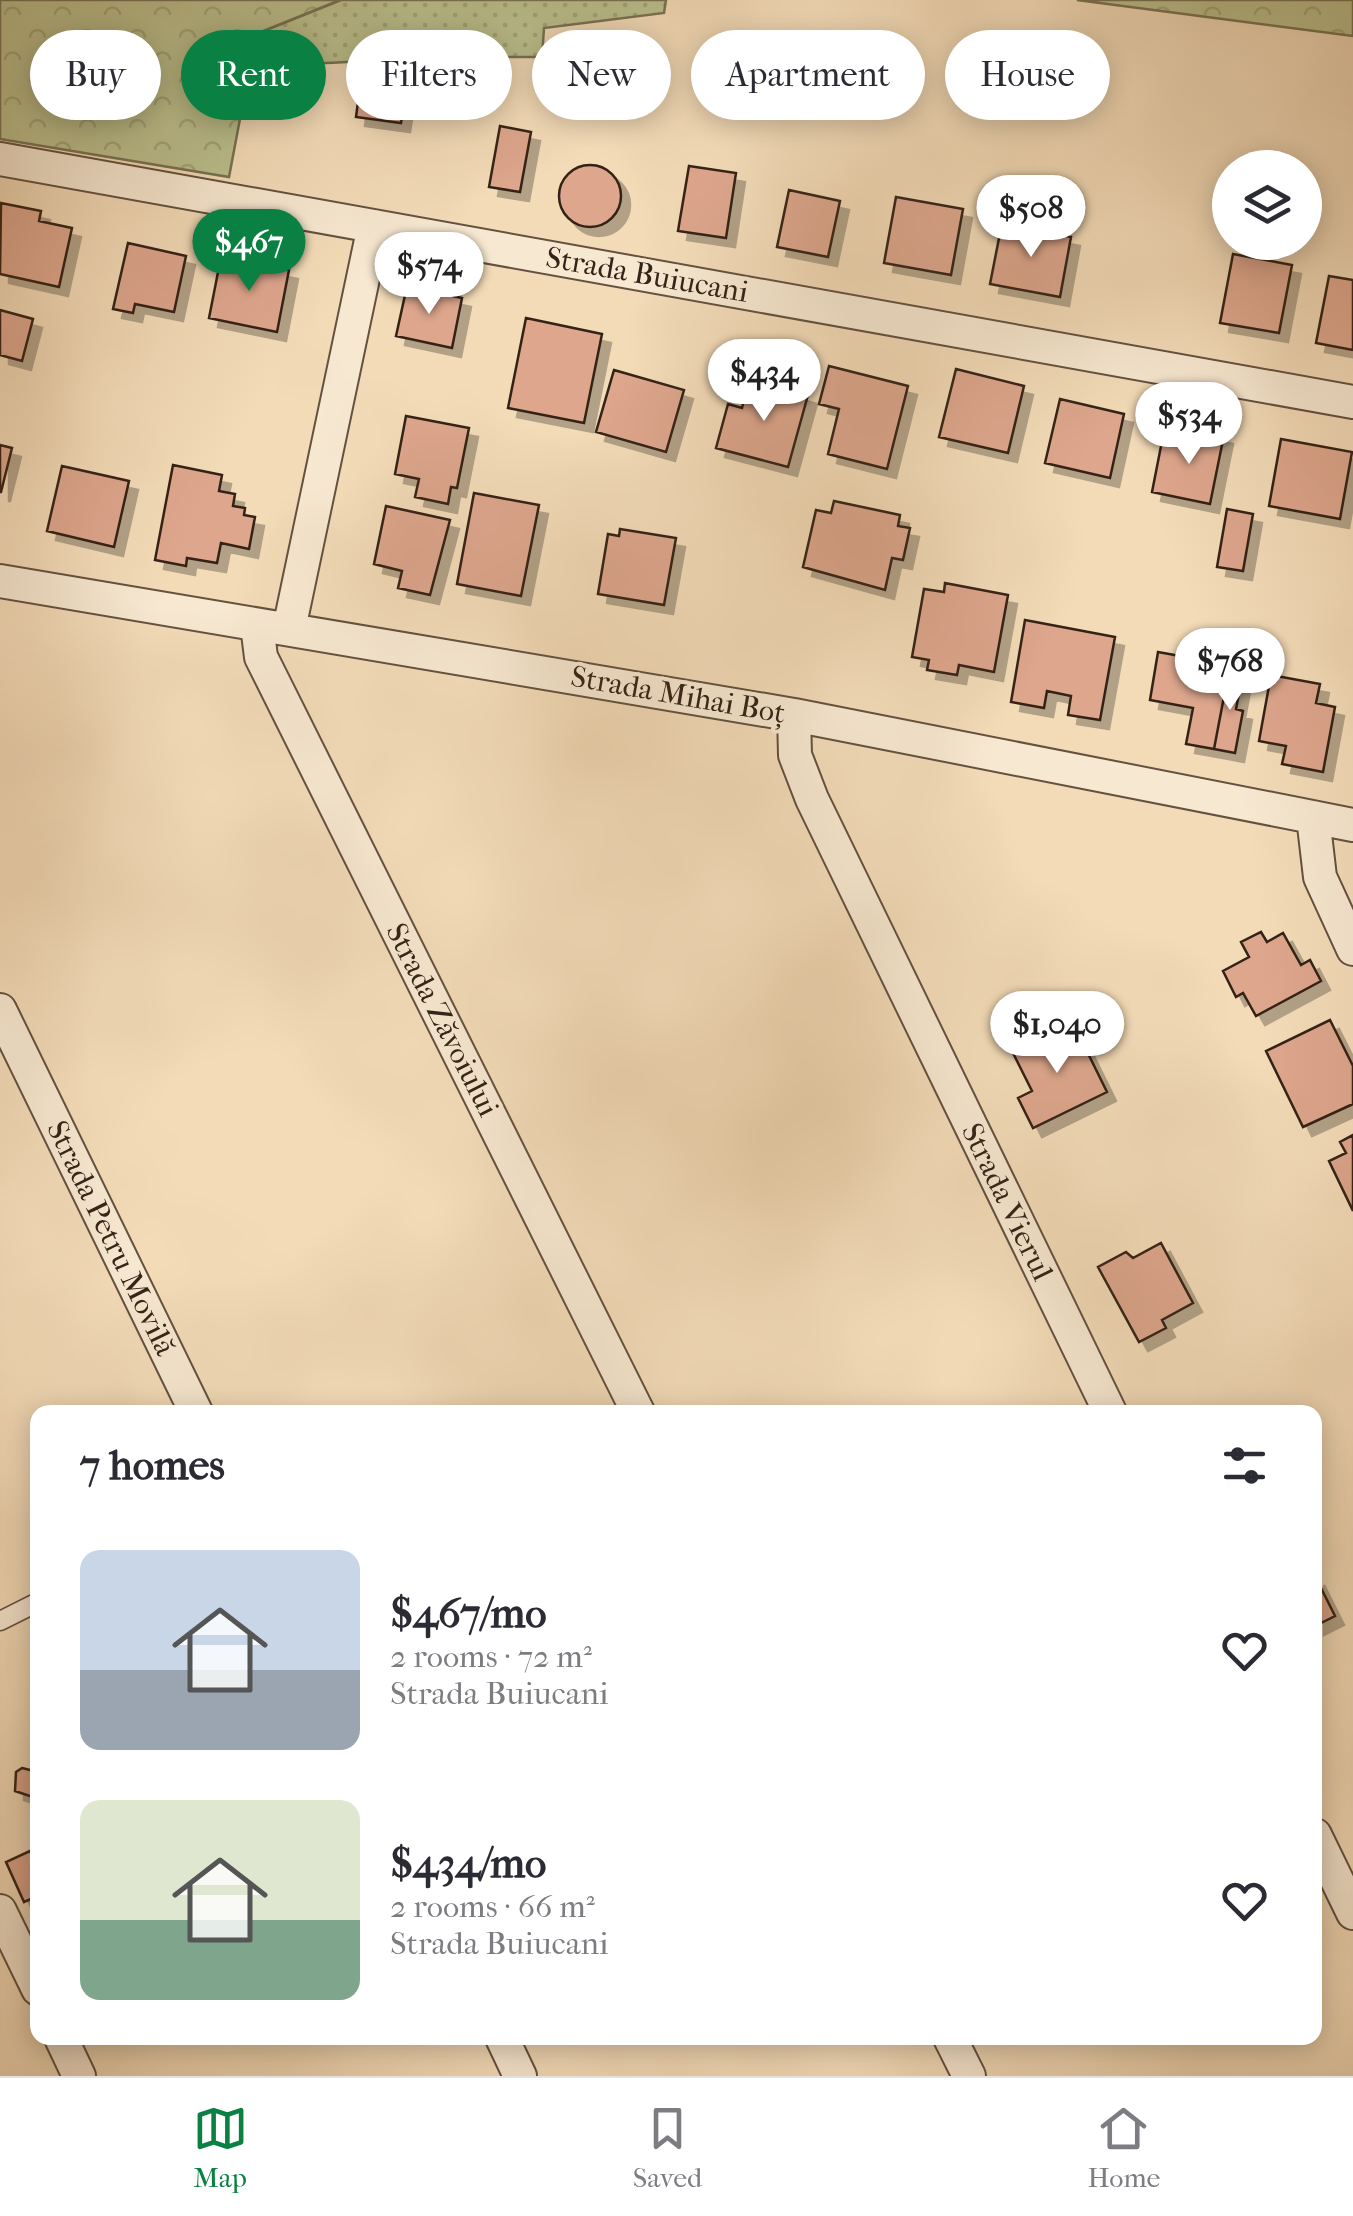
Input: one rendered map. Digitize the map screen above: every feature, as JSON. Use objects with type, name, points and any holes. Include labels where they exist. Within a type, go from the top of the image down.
[{"type":"street","name":"Strada Buiucani","points":[[0,160],[1353,402]]},
{"type":"street","points":[[273,627],[374,226]]},
{"type":"street","name":"Strada Mihai Boț","points":[[0,581],[794,715],[1353,825]]},
{"type":"street","name":"Strada Zăvoiului","points":[[273,627],[260,657],[634,1405]]},
{"type":"street","name":"Strada Vierul","points":[[794,715],[795,755],[812,799],[1107,1405]]},
{"type":"street","points":[[1313,817],[1320,877],[1353,949]]},
{"type":"street","name":"Strada Petru Movilă","points":[[0,1010],[193,1405]]},
{"type":"street","points":[[1322,1849],[1353,1913]]},
{"type":"street","points":[[0,1911],[30,1973]]},
{"type":"street","points":[[64,2045],[80,2076]]},
{"type":"street","points":[[505,2045],[520,2076]]},
{"type":"street","points":[[954,2045],[969,2076]]},
{"type":"lane","points":[[0,1622],[30,1606]]},
{"type":"green space","points":[[0,0],[340,0],[266,30],[181,30],[181,120],[240,120],[229,177],[0,139]]},
{"type":"green space","points":[[341,0],[666,0],[664,13],[532,30],[532,57],[512,58],[512,30],[346,30],[346,62],[326,63],[326,30],[266,30]]},
{"type":"green space","points":[[1077,0],[1353,0],[1353,36]]},
{"type":"building","points":[[500,126],[531,132],[520,192],[489,187]]},
{"type":"building","points":[[590,165],[612,174],[621,196],[612,218],[590,227],[568,218],[559,196],[568,174]]},
{"type":"building","points":[[689,166],[736,173],[726,238],[678,231]]},
{"type":"building","points":[[789,190],[840,201],[828,257],[777,247]]},
{"type":"building","points":[[896,197],[963,209],[951,275],[884,263]]},
{"type":"building","points":[[1,203],[41,211],[39,221],[72,228],[59,287],[0,274]]},
{"type":"building","points":[[1002,223],[1071,237],[1060,297],[990,284]]},
{"type":"building","points":[[128,243],[186,256],[174,312],[135,304],[133,313],[113,309]]},
{"type":"building","points":[[221,257],[289,270],[277,332],[209,318]]},
{"type":"building","points":[[1232,260],[1292,265],[1279,333],[1220,323]]},
{"type":"building","points":[[1329,276],[1353,280],[1353,350],[1316,343]]},
{"type":"building","points":[[407,286],[462,298],[452,348],[396,336]]},
{"type":"building","points":[[0,310],[33,319],[22,361],[0,355]]},
{"type":"building","points":[[526,318],[602,334],[584,423],[508,408]]},
{"type":"building","points":[[829,366],[908,386],[887,469],[828,454],[839,409],[819,404]]},
{"type":"building","points":[[956,369],[1024,386],[1008,453],[939,437]]},
{"type":"building","points":[[614,370],[684,390],[666,452],[596,432]]},
{"type":"building","points":[[749,379],[808,395],[788,467],[716,448],[728,404],[742,408]]},
{"type":"building","points":[[1060,399],[1124,414],[1110,478],[1045,463]]},
{"type":"building","points":[[406,416],[469,428],[457,488],[451,487],[448,504],[415,497],[419,479],[395,474]]},
{"type":"building","points":[[1194,429],[1224,435],[1210,504],[1152,492],[1163,436],[1191,442]]},
{"type":"building","points":[[1281,439],[1352,452],[1340,519],[1269,506]]},
{"type":"building","points":[[0,445],[12,448],[1,492],[0,492]]},
{"type":"building","points":[[173,465],[222,475],[219,491],[235,494],[233,506],[245,508],[244,515],[255,517],[249,549],[221,543],[217,563],[187,558],[186,566],[155,560]]},
{"type":"building","points":[[62,466],[129,481],[114,547],[47,531]]},
{"type":"building","points":[[474,493],[539,505],[521,596],[457,584]]},
{"type":"building","points":[[834,501],[900,515],[898,526],[910,528],[903,560],[892,558],[885,590],[803,567],[816,510],[831,513]]},
{"type":"building","points":[[386,506],[450,520],[430,595],[398,588],[402,571],[374,564]]},
{"type":"building","points":[[1227,509],[1253,514],[1243,571],[1217,567]]},
{"type":"building","points":[[620,529],[676,538],[664,605],[598,594],[608,534],[619,536]]},
{"type":"building","points":[[945,583],[1008,595],[994,672],[959,665],[957,675],[927,670],[929,660],[912,657],[924,589],[944,592]]},
{"type":"building","points":[[1025,620],[1115,637],[1100,720],[1068,715],[1071,696],[1047,691],[1044,708],[1011,702]]},
{"type":"building","points":[[1158,652],[1230,665],[1214,749],[1186,744],[1193,708],[1150,700]]},
{"type":"building","points":[[1230,665],[1244,668],[1236,709],[1243,711],[1235,753],[1214,749]]},
{"type":"building","points":[[1271,675],[1320,684],[1316,703],[1335,707],[1323,772],[1282,764],[1286,746],[1259,741]]},
{"type":"building","points":[[1261,932],[1267,942],[1283,933],[1301,965],[1310,960],[1321,981],[1256,1016],[1243,993],[1236,997],[1223,971],[1249,957],[1241,942]]},
{"type":"building","points":[[1330,1020],[1353,1066],[1353,1104],[1303,1127],[1266,1051]]},
{"type":"building","points":[[1073,1023],[1107,1092],[1033,1128],[1018,1098],[1032,1091],[1013,1053]]},
{"type":"building","points":[[1353,1135],[1353,1211],[1329,1161],[1346,1153],[1340,1142]]},
{"type":"building","points":[[1161,1243],[1193,1303],[1162,1320],[1166,1328],[1139,1342],[1098,1267],[1126,1252],[1133,1258]]},
{"type":"building","points":[[1322,1590],[1335,1616],[1322,1622]]},
{"type":"building","points":[[22,1768],[30,1770],[30,1796],[15,1791],[16,1772]]},
{"type":"building","points":[[30,1851],[30,1899],[24,1902],[6,1862]]}]
